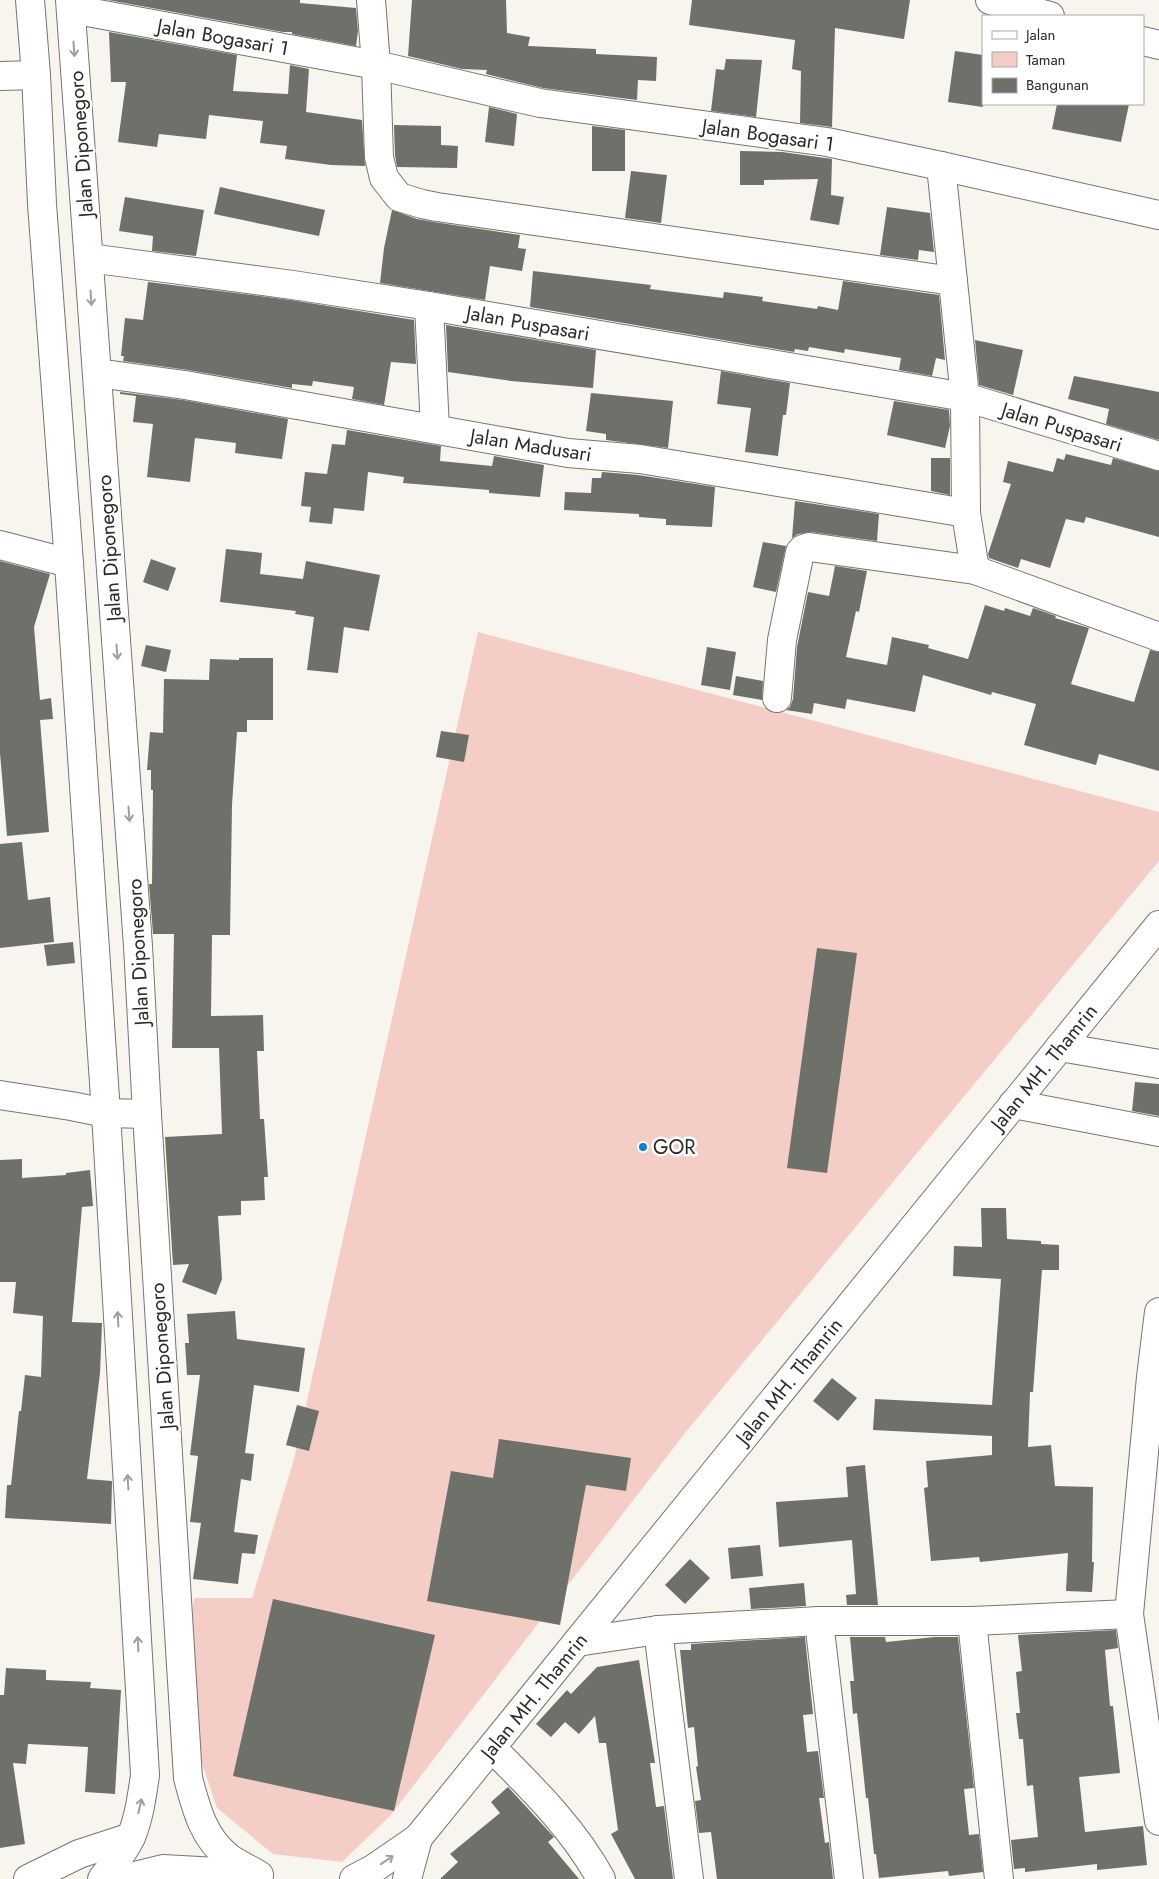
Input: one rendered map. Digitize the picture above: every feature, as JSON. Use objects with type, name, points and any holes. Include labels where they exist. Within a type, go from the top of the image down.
[{"type":"street","name":"Jalan Diponegoro","points":[[30,0],[36,75],[42,204],[69,563],[106,1113],[145,1775],[140,1806],[131,1837],[116,1862],[102,1879]]},
{"type":"street","points":[[371,0],[376,65],[379,158],[384,178],[399,197],[422,204],[953,281]]},
{"type":"street","points":[[990,0],[1046,15]]},
{"type":"street","name":"Jalan Diponegoro","points":[[71,4],[138,946],[188,1778],[196,1810],[207,1836],[228,1857],[265,1877]]},
{"type":"street","name":"Jalan Bogasari 1","points":[[71,4],[376,65],[540,103],[827,142],[1159,215]]},
{"type":"street","points":[[1144,41],[1159,46]]},
{"type":"street","points":[[0,76],[36,75]]},
{"type":"street","points":[[941,166],[965,397],[966,513],[975,570]]},
{"type":"street","name":"Jalan Puspasari","points":[[89,258],[294,285],[429,306],[965,397],[1159,456]]},
{"type":"street","points":[[429,306],[435,429]]},
{"type":"street","name":"Jalan Madusari","points":[[97,374],[185,385],[568,453],[640,459],[966,513]]},
{"type":"street","points":[[0,545],[69,563]]},
{"type":"street","points":[[777,698],[782,640],[800,552],[803,549],[809,548],[975,570],[1159,637]]},
{"type":"street","name":"Jalan MH. Thamrin","points":[[418,1838],[1159,925]]},
{"type":"street","points":[[1060,1047],[1159,1064]]},
{"type":"street","points":[[0,1095],[106,1113],[147,1114]]},
{"type":"street","points":[[1013,1104],[1159,1132]]},
{"type":"street","points":[[1159,1312],[1155,1377],[1129,1614],[1159,1821]]},
{"type":"street","points":[[578,1642],[658,1630],[820,1621],[972,1621],[1129,1614]]},
{"type":"street","points":[[820,1621],[849,1879]]},
{"type":"street","points":[[972,1621],[1000,1879]]},
{"type":"street","points":[[658,1630],[689,1879]]},
{"type":"street","points":[[492,1748],[546,1802],[594,1866],[601,1879]]},
{"type":"street","points":[[28,1879],[79,1854],[131,1837]]},
{"type":"street","points":[[354,1879],[373,1869],[418,1838]]},
{"type":"street","points":[[407,1879],[418,1838]]},
{"type":"street","points":[[122,1879],[163,1869],[265,1877]]},
{"type":"green space","name":"GOR","points":[[478,632],[1159,812],[1159,861],[685,1433],[390,1816],[342,1862],[273,1854],[217,1808],[200,1757],[191,1625],[194,1598],[252,1598],[294,1459]]},
{"type":"building","points":[[108,0],[300,0],[300,3],[356,8],[358,31],[356,46],[292,34],[292,32],[283,32]]},
{"type":"building","points":[[412,0],[506,0],[507,33],[530,37],[528,46],[596,49],[596,54],[657,57],[656,81],[638,80],[637,100],[543,88],[486,74],[487,70],[462,69],[408,56]]},
{"type":"building","points":[[692,0],[910,0],[904,39],[835,28],[832,127],[800,123],[801,71],[792,69],[795,40],[689,25]]},
{"type":"building","points":[[109,32],[237,55],[233,91],[288,94],[290,65],[309,69],[306,112],[362,120],[365,166],[331,165],[285,159],[287,146],[260,143],[263,121],[209,115],[206,139],[159,134],[157,147],[118,142],[126,82],[111,82]]},
{"type":"building","points":[[955,51],[982,55],[983,107],[948,102]]},
{"type":"building","points":[[726,59],[762,60],[756,117],[711,111],[716,69],[724,70]]},
{"type":"building","points":[[1057,105],[1129,105],[1121,142],[1052,129]]},
{"type":"building","points":[[489,107],[517,114],[514,146],[485,142]]},
{"type":"building","points":[[394,125],[441,126],[441,145],[458,146],[457,168],[397,167]]},
{"type":"building","points":[[592,126],[625,130],[625,171],[592,171]]},
{"type":"building","points":[[740,151],[782,152],[832,159],[831,195],[844,197],[839,225],[810,220],[818,179],[764,180],[764,185],[740,185]]},
{"type":"building","points":[[631,171],[667,175],[661,223],[625,218]]},
{"type":"building","points":[[220,187],[325,210],[319,236],[214,214]]},
{"type":"building","points":[[125,197],[204,210],[196,256],[152,251],[153,236],[119,231]]},
{"type":"building","points":[[887,207],[930,213],[934,252],[919,250],[918,260],[880,255]]},
{"type":"building","points":[[392,210],[417,219],[520,235],[518,248],[526,249],[522,271],[490,266],[485,300],[380,283],[384,248]]},
{"type":"building","points":[[533,271],[651,285],[650,289],[723,298],[724,292],[763,297],[762,301],[817,309],[818,306],[838,310],[843,281],[939,295],[945,360],[936,358],[932,376],[899,370],[901,358],[845,349],[844,353],[809,347],[808,351],[795,349],[794,352],[530,307]]},
{"type":"building","points":[[148,282],[291,300],[414,320],[416,364],[391,362],[384,405],[352,399],[354,387],[313,381],[312,386],[292,384],[292,388],[123,361],[124,356],[121,356],[125,318],[143,320]]},
{"type":"building","points":[[446,325],[596,350],[593,388],[511,381],[448,372]]},
{"type":"building","points":[[975,340],[1023,350],[1013,395],[979,385]]},
{"type":"building","points":[[721,371],[790,383],[786,415],[783,415],[778,456],[745,452],[751,408],[717,404]]},
{"type":"building","points":[[1074,376],[1159,392],[1159,440],[1106,424],[1109,409],[1068,399]]},
{"type":"building","points":[[120,392],[183,400],[288,419],[282,459],[235,453],[236,443],[195,438],[190,482],[147,477],[153,424],[133,422],[136,396],[120,394]]},
{"type":"building","points":[[591,393],[673,401],[668,448],[606,440],[606,434],[586,431]]},
{"type":"building","points":[[894,401],[949,410],[950,426],[945,448],[887,435]]},
{"type":"building","points":[[347,430],[441,446],[440,461],[492,466],[494,456],[544,465],[540,497],[489,493],[489,490],[403,483],[404,477],[368,472],[364,511],[334,508],[332,524],[309,522],[311,507],[301,506],[305,472],[327,474],[332,444],[345,445]]},
{"type":"building","points":[[1066,454],[1111,465],[1113,458],[1159,471],[1159,537],[1086,517],[1084,523],[1066,519],[1050,568],[1021,559],[1018,568],[989,558],[988,554],[1011,484],[1003,482],[1008,461],[1053,472],[1057,458],[1064,460]]},
{"type":"building","points":[[931,458],[950,458],[950,495],[931,491]]},
{"type":"building","points":[[602,472],[638,475],[715,487],[712,527],[666,525],[666,519],[639,517],[639,514],[564,510],[565,492],[591,493],[592,478],[601,478]]},
{"type":"building","points":[[795,501],[879,514],[877,541],[811,532],[798,534],[792,538]]},
{"type":"building","points":[[763,542],[786,546],[776,592],[753,587]]},
{"type":"building","points":[[226,549],[262,553],[260,574],[303,579],[306,561],[380,575],[369,631],[344,627],[338,673],[307,670],[314,617],[295,614],[296,611],[220,602]]},
{"type":"building","points":[[151,559],[176,568],[168,591],[143,582]]},
{"type":"building","points":[[0,561],[50,574],[34,627],[40,700],[51,698],[53,719],[40,720],[49,832],[7,836],[0,753]]},
{"type":"building","points":[[835,566],[867,571],[859,612],[856,611],[846,657],[887,665],[892,637],[929,645],[928,648],[968,659],[985,605],[1004,611],[1005,608],[1030,616],[1033,608],[1056,616],[1055,618],[1089,628],[1071,684],[1134,702],[1150,650],[1159,652],[1159,771],[1099,754],[1096,765],[1024,745],[1036,704],[992,692],[991,695],[923,675],[915,712],[847,699],[845,709],[814,703],[812,714],[786,710],[790,707],[793,699],[797,647],[808,592],[829,596]]},
{"type":"building","points":[[146,645],[171,650],[166,672],[141,666]]},
{"type":"building","points":[[707,647],[736,652],[730,690],[701,685]]},
{"type":"building","points":[[239,658],[273,658],[273,720],[247,720],[247,732],[237,732],[232,805],[230,935],[212,935],[211,1016],[263,1015],[264,1051],[257,1051],[260,1119],[264,1119],[268,1177],[264,1177],[265,1200],[241,1201],[241,1215],[218,1216],[222,1279],[216,1295],[182,1282],[189,1264],[173,1265],[165,1137],[222,1134],[219,1048],[172,1048],[174,934],[153,934],[149,884],[152,884],[153,790],[151,790],[151,770],[147,770],[150,732],[163,733],[164,679],[209,680],[210,659],[239,660]]},
{"type":"building","points":[[736,676],[763,681],[762,700],[733,695]]},
{"type":"building","points":[[441,731],[469,735],[464,762],[436,757]]},
{"type":"building","points":[[22,842],[28,900],[50,897],[54,942],[0,948],[0,844]]},
{"type":"building","points":[[73,942],[75,963],[47,966],[44,945]]},
{"type":"building","points":[[817,948],[857,953],[827,1173],[787,1168]]},
{"type":"building","points":[[1135,1082],[1159,1084],[1159,1116],[1132,1111]]},
{"type":"building","points":[[22,1159],[22,1178],[66,1175],[66,1173],[90,1170],[93,1206],[82,1207],[72,1322],[102,1323],[100,1373],[87,1479],[112,1481],[111,1524],[5,1518],[7,1485],[11,1485],[25,1375],[41,1377],[43,1316],[13,1313],[16,1282],[0,1282],[0,1160]]},
{"type":"building","points":[[981,1208],[1006,1208],[1007,1239],[1041,1241],[1041,1244],[1059,1245],[1059,1270],[1042,1270],[1033,1392],[1030,1392],[1028,1447],[1051,1445],[1055,1486],[1093,1487],[1092,1562],[1094,1562],[1092,1592],[1066,1591],[1068,1553],[980,1562],[979,1557],[931,1561],[924,1488],[928,1487],[926,1461],[992,1455],[992,1436],[873,1430],[875,1399],[992,1405],[1001,1279],[953,1276],[954,1246],[982,1247]]},
{"type":"building","points":[[235,1311],[237,1339],[305,1348],[299,1392],[254,1385],[245,1453],[254,1454],[251,1481],[241,1479],[234,1532],[258,1535],[255,1554],[242,1553],[238,1584],[193,1579],[201,1523],[190,1522],[198,1456],[190,1455],[200,1375],[187,1375],[185,1343],[189,1343],[187,1314]]},
{"type":"building","points":[[832,1378],[857,1398],[838,1421],[813,1401]]},
{"type":"building","points":[[297,1405],[319,1411],[309,1451],[286,1445]]},
{"type":"building","points":[[499,1439],[631,1458],[626,1491],[586,1485],[560,1625],[427,1601],[451,1471],[493,1478]]},
{"type":"building","points":[[865,1465],[878,1605],[847,1605],[846,1595],[856,1594],[852,1540],[779,1547],[776,1502],[848,1497],[846,1467]]},
{"type":"building","points":[[760,1545],[763,1576],[731,1579],[728,1548]]},
{"type":"building","points":[[690,1559],[710,1578],[685,1604],[665,1585]]},
{"type":"building","points":[[804,1583],[806,1606],[751,1609],[749,1588]]},
{"type":"building","points":[[273,1599],[435,1635],[394,1811],[233,1776]]},
{"type":"building","points":[[1116,1630],[1118,1648],[1105,1650],[1110,1706],[1113,1706],[1120,1773],[1079,1777],[1085,1832],[1143,1826],[1147,1865],[1097,1870],[1097,1864],[1025,1872],[1025,1868],[1014,1869],[1011,1840],[1038,1837],[1033,1785],[1027,1786],[1023,1739],[1019,1739],[1016,1713],[1020,1713],[1016,1672],[1022,1671],[1018,1635]]},
{"type":"building","points":[[805,1637],[813,1714],[803,1715],[807,1752],[818,1751],[824,1798],[819,1798],[825,1843],[829,1842],[833,1879],[717,1879],[711,1832],[699,1833],[695,1801],[701,1800],[696,1767],[698,1766],[694,1727],[688,1728],[680,1650],[691,1650],[691,1644]]},
{"type":"building","points":[[850,1637],[885,1637],[886,1642],[935,1637],[958,1637],[974,1788],[964,1789],[969,1835],[979,1834],[983,1872],[949,1876],[948,1871],[879,1878],[876,1854],[874,1854],[868,1798],[866,1798],[857,1713],[853,1714],[850,1681],[854,1681]]},
{"type":"building","points":[[639,1660],[655,1763],[650,1763],[656,1807],[664,1806],[673,1879],[635,1879],[611,1834],[618,1830],[606,1743],[599,1743],[595,1716],[579,1734],[565,1722],[551,1737],[536,1724],[567,1690],[571,1694],[597,1667]]},
{"type":"building","points":[[6,1668],[46,1670],[46,1680],[91,1682],[90,1688],[121,1690],[115,1794],[85,1792],[88,1747],[28,1744],[26,1764],[13,1763],[25,1844],[0,1848],[0,1695],[4,1695]]},
{"type":"building","points":[[508,1787],[554,1837],[548,1842],[579,1879],[440,1879],[458,1862],[450,1854],[500,1813],[491,1802]]},
{"type":"place","name":"GOR","points":[[643,1147]]}]
